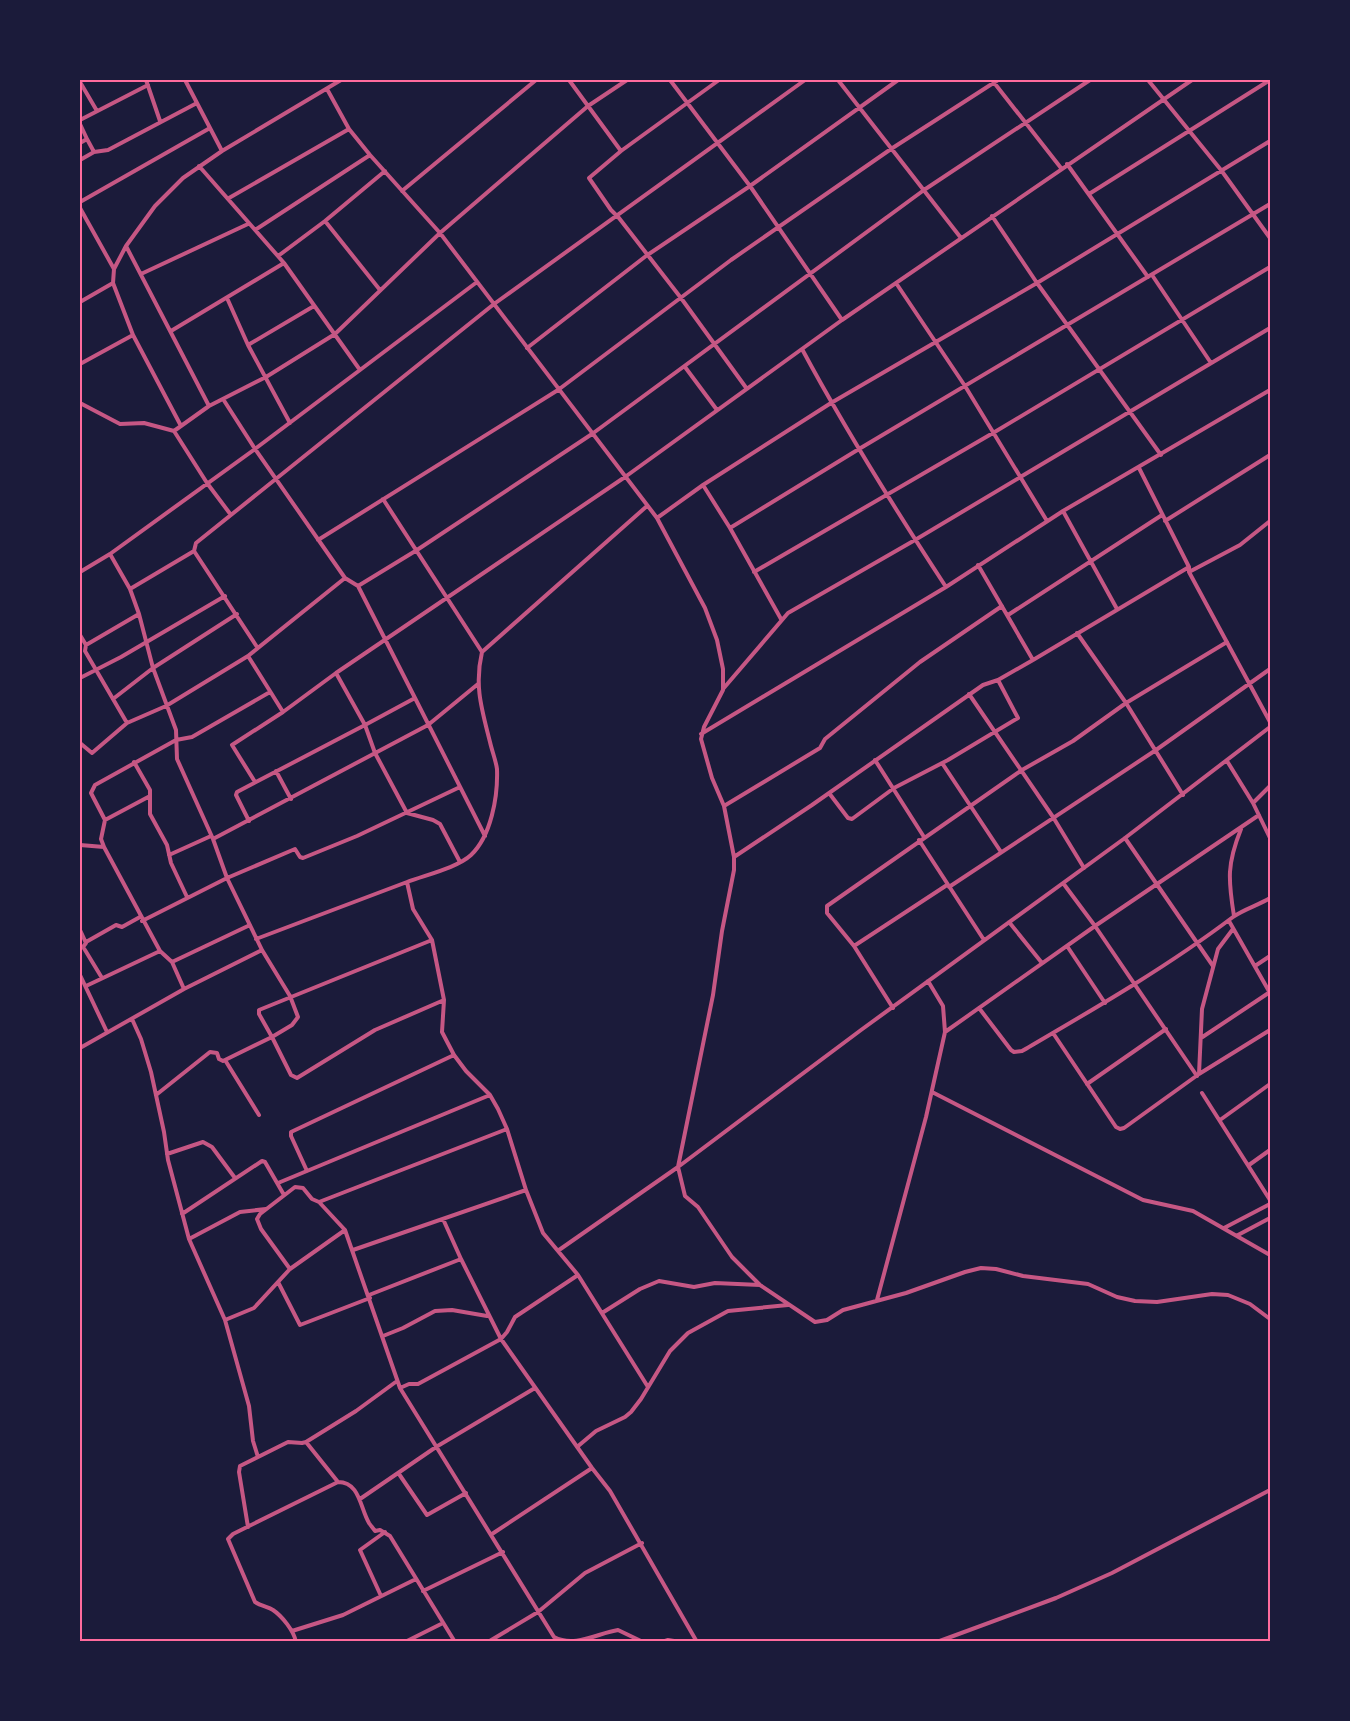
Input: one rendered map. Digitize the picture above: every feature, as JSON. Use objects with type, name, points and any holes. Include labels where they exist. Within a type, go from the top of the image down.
[{"type":"street","points":[[184,80],[222,151]]},
{"type":"street","points":[[181,426],[133,335],[113,283],[114,269],[126,246],[155,206],[183,178],[222,151],[341,80]]},
{"type":"street","points":[[402,191],[536,80]]},
{"type":"street","points":[[569,80],[621,151]]},
{"type":"street","points":[[80,403],[120,424],[144,423],[174,430],[209,406],[266,377],[335,334],[440,233],[588,106],[627,80]]},
{"type":"street","points":[[670,80],[750,186],[842,320]]},
{"type":"street","points":[[719,80],[621,151],[589,178],[610,210],[681,298],[747,388]]},
{"type":"street","points":[[130,589],[194,551],[196,543],[231,514],[277,480],[494,304],[805,80]]},
{"type":"street","points":[[838,80],[961,238]]},
{"type":"street","points":[[526,348],[646,255],[750,186],[898,80]]},
{"type":"street","points":[[318,540],[558,390],[778,228],[995,80],[1061,168]]},
{"type":"street","points":[[358,586],[417,550],[592,434],[924,190],[1090,80]]},
{"type":"street","points":[[1148,80],[1221,170],[1270,238]]},
{"type":"street","points":[[255,782],[232,745],[625,477],[842,320],[1162,98],[1192,80]]},
{"type":"street","points":[[1089,194],[1270,80]]},
{"type":"street","points":[[80,82],[97,111]]},
{"type":"street","points":[[94,152],[80,122],[147,82],[160,121]]},
{"type":"street","points":[[327,89],[349,129],[440,233],[657,518],[711,623],[723,669],[723,690]]},
{"type":"street","points":[[80,160],[94,152],[108,150],[196,103]]},
{"type":"street","points":[[80,202],[210,128]]},
{"type":"street","points":[[229,198],[349,129]]},
{"type":"street","points":[[80,143],[87,139]]},
{"type":"street","points":[[657,518],[703,485],[831,403],[1036,283],[1270,141]]},
{"type":"street","points":[[255,230],[370,155]]},
{"type":"street","points":[[1067,164],[1182,319],[1211,363]]},
{"type":"street","points":[[199,166],[278,256],[360,370]]},
{"type":"street","points":[[278,256],[326,221],[385,171]]},
{"type":"street","points":[[730,528],[858,449],[1270,204]]},
{"type":"street","points":[[80,208],[114,269]]},
{"type":"street","points":[[992,216],[1036,283],[1161,455]]},
{"type":"street","points":[[80,222],[86,219]]},
{"type":"street","points":[[326,221],[380,290]]},
{"type":"street","points":[[141,274],[248,224]]},
{"type":"street","points":[[126,246],[209,406]]},
{"type":"street","points":[[171,331],[284,264]]},
{"type":"street","points":[[754,572],[993,433],[1270,267]]},
{"type":"street","points":[[80,572],[110,554],[255,449],[477,282]]},
{"type":"street","points":[[80,302],[113,283]]},
{"type":"street","points":[[896,283],[965,386],[1047,521]]},
{"type":"street","points":[[227,297],[248,345],[290,423]]},
{"type":"street","points":[[248,345],[314,306]]},
{"type":"street","points":[[1270,328],[1020,478],[788,613],[723,690],[701,734],[712,778],[724,806],[734,857],[713,995],[678,1167],[681,1187],[687,1199],[698,1207],[732,1257],[760,1285],[810,1319],[822,1322],[843,1310],[906,1293],[981,1268],[1088,1284],[1117,1297],[1135,1301],[1157,1302],[1212,1294],[1228,1295],[1250,1304],[1270,1318]]},
{"type":"street","points":[[80,364],[133,335]]},
{"type":"street","points":[[802,349],[858,449],[946,587]]},
{"type":"street","points":[[685,367],[717,410]]},
{"type":"street","points":[[701,734],[946,587],[1047,521],[1270,390]]},
{"type":"street","points":[[223,399],[345,578],[358,586],[485,836]]},
{"type":"street","points":[[174,430],[207,483],[231,514]]},
{"type":"street","points":[[1165,521],[1270,455]]},
{"type":"street","points":[[1139,468],[1189,569],[1270,722]]},
{"type":"street","points":[[703,485],[781,619]]},
{"type":"street","points":[[383,498],[482,652]]},
{"type":"street","points":[[256,939],[460,862],[471,855],[485,836],[494,810],[497,769],[480,700],[478,669],[482,652],[647,506]]},
{"type":"street","points":[[1063,512],[1117,609]]},
{"type":"street","points":[[1008,615],[1162,515]]},
{"type":"street","points":[[734,857],[983,685],[998,680],[1189,569],[1240,545],[1270,521]]},
{"type":"street","points":[[194,551],[257,647]]},
{"type":"street","points":[[110,554],[130,589],[140,614],[153,668],[176,730],[177,759],[212,837],[227,878],[256,939],[290,996],[298,1017],[292,1025],[272,1037],[225,1060]]},
{"type":"street","points":[[978,565],[1033,660]]},
{"type":"street","points":[[80,743],[92,753],[128,723],[166,706],[248,656],[345,578]]},
{"type":"street","points":[[80,678],[147,643],[225,596]]},
{"type":"street","points":[[724,806],[820,748],[825,739],[920,662],[1002,606]]},
{"type":"street","points":[[86,645],[140,614]]},
{"type":"street","points":[[113,699],[153,668],[237,614]]},
{"type":"street","points":[[1077,633],[1126,703],[1183,795]]},
{"type":"street","points":[[80,635],[86,645],[85,651],[128,723]]},
{"type":"street","points":[[892,1008],[854,946],[827,913],[826,908],[1022,770],[1073,741],[1126,703],[1227,642]]},
{"type":"street","points":[[248,656],[283,712]]},
{"type":"street","points":[[854,946],[1002,853],[1156,750],[1270,669]]},
{"type":"street","points":[[336,673],[365,725],[375,753],[407,813],[440,824],[460,862]]},
{"type":"street","points":[[829,793],[850,819],[894,789],[1019,717],[998,680]]},
{"type":"street","points":[[169,855],[249,821],[428,725],[478,684]]},
{"type":"street","points":[[184,989],[172,962],[160,951],[141,919],[104,847],[101,839],[105,820],[91,793],[92,789],[134,762],[176,740],[192,737],[270,692]]},
{"type":"street","points":[[969,694],[1022,770],[1084,868]]},
{"type":"street","points":[[249,821],[236,795],[240,789],[415,698]]},
{"type":"street","points":[[559,1250],[678,1167],[1183,795],[1270,727]]},
{"type":"street","points":[[875,760],[894,789],[948,886],[984,940]]},
{"type":"street","points":[[1227,761],[1253,803],[1270,837]]},
{"type":"street","points":[[134,762],[150,790],[150,814],[167,845],[187,897]]},
{"type":"street","points":[[942,763],[1002,853]]},
{"type":"street","points":[[276,771],[291,799]]},
{"type":"street","points":[[1253,803],[1270,786]]},
{"type":"street","points":[[102,978],[81,948],[86,942],[116,925],[122,927],[141,919],[295,849],[303,858],[407,813],[459,787]]},
{"type":"street","points":[[105,820],[150,796]]},
{"type":"street","points":[[945,1032],[1095,926],[1259,815]]},
{"type":"street","points":[[1234,916],[1228,877],[1234,847],[1241,828]]},
{"type":"street","points":[[1125,838],[1212,966]]},
{"type":"street","points":[[80,846],[104,847]]},
{"type":"street","points":[[407,882],[413,909],[432,940],[444,1000],[442,1032],[454,1055],[466,1071],[490,1095],[507,1130],[526,1190],[543,1233],[578,1275],[648,1387]]},
{"type":"street","points":[[1064,883],[1198,1075]]},
{"type":"street","points":[[979,1008],[1014,1053],[1022,1051],[1105,1003],[1234,916],[1270,898]]},
{"type":"street","points":[[1201,1038],[1270,993],[1229,921]]},
{"type":"street","points":[[1009,922],[1042,963]]},
{"type":"street","points":[[172,962],[250,925]]},
{"type":"street","points":[[1198,1075],[1202,1009],[1212,966],[1218,949],[1233,929]]},
{"type":"street","points":[[80,930],[86,942]]},
{"type":"street","points":[[432,940],[258,1011],[291,1075],[297,1078],[375,1030],[444,1000]]},
{"type":"street","points":[[1067,946],[1105,1003]]},
{"type":"street","points":[[80,1048],[184,989],[262,950]]},
{"type":"street","points":[[86,986],[160,951]]},
{"type":"street","points":[[1255,966],[1270,956]]},
{"type":"street","points":[[80,975],[107,1032]]},
{"type":"street","points":[[877,1300],[932,1092],[945,1032],[943,1006],[928,981]]},
{"type":"street","points":[[132,1019],[141,1038],[189,1239],[225,1320],[249,1406],[253,1441],[258,1457]]},
{"type":"street","points":[[1088,1084],[1166,1029]]},
{"type":"street","points":[[1053,1033],[1116,1127],[1120,1129],[1198,1075],[1270,1030]]},
{"type":"street","points":[[156,1096],[210,1052],[216,1053],[221,1060],[225,1060],[259,1116]]},
{"type":"street","points":[[307,1171],[291,1137],[291,1132],[454,1055]]},
{"type":"street","points":[[1220,1120],[1270,1084]]},
{"type":"street","points":[[932,1092],[1143,1200],[1193,1211],[1270,1254]]},
{"type":"street","points":[[1202,1094],[1249,1165],[1270,1202],[1224,1228]]},
{"type":"street","points":[[278,1184],[490,1095]]},
{"type":"street","points":[[319,1202],[507,1130]]},
{"type":"street","points":[[167,1154],[195,1143],[207,1143],[235,1178]]},
{"type":"street","points":[[1249,1165],[1270,1150]]},
{"type":"street","points":[[182,1214],[262,1161],[265,1162],[284,1195]]},
{"type":"street","points":[[290,1269],[258,1223],[260,1214],[298,1186],[303,1188],[312,1199],[319,1202],[345,1230],[400,1388],[554,1638],[582,1640],[618,1630],[643,1641]]},
{"type":"street","points":[[352,1250],[526,1190]]},
{"type":"street","points":[[189,1239],[240,1212],[266,1209]]},
{"type":"street","points":[[1237,1236],[1270,1218]]},
{"type":"street","points":[[443,1219],[501,1339],[591,1468],[610,1491],[697,1641]]},
{"type":"street","points":[[225,1320],[254,1308],[290,1269],[345,1230]]},
{"type":"street","points":[[278,1281],[300,1325],[461,1259]]},
{"type":"street","points":[[400,1388],[409,1384],[418,1384],[501,1339],[514,1317],[578,1275]]},
{"type":"street","points":[[602,1313],[640,1289],[659,1281],[688,1287],[715,1283],[760,1285]]},
{"type":"street","points":[[577,1447],[596,1431],[625,1417],[641,1399],[670,1351],[681,1338],[728,1311],[788,1305]]},
{"type":"street","points":[[383,1336],[435,1311],[452,1310],[488,1316]]},
{"type":"street","points":[[248,1527],[239,1469],[243,1464],[290,1442],[306,1442],[356,1411],[397,1381]]},
{"type":"street","points":[[360,1499],[436,1447],[535,1388]]},
{"type":"street","points":[[306,1442],[338,1482]]},
{"type":"street","points":[[492,1534],[591,1468]]},
{"type":"street","points":[[399,1474],[427,1515],[466,1493]]},
{"type":"street","points":[[296,1641],[292,1631],[273,1610],[255,1602],[229,1542],[230,1536],[338,1482],[348,1484],[360,1499],[369,1523],[375,1531],[386,1532],[454,1641]]},
{"type":"street","points":[[937,1641],[1056,1598],[1112,1573],[1270,1490]]},
{"type":"street","points":[[381,1596],[360,1550],[386,1532]]},
{"type":"street","points":[[488,1641],[538,1612],[585,1573],[642,1544]]},
{"type":"street","points":[[423,1591],[503,1552]]},
{"type":"street","points":[[292,1631],[343,1615],[416,1579]]},
{"type":"street","points":[[405,1641],[443,1623]]},
{"type":"street","points":[[662,1641],[680,1641]]}]
